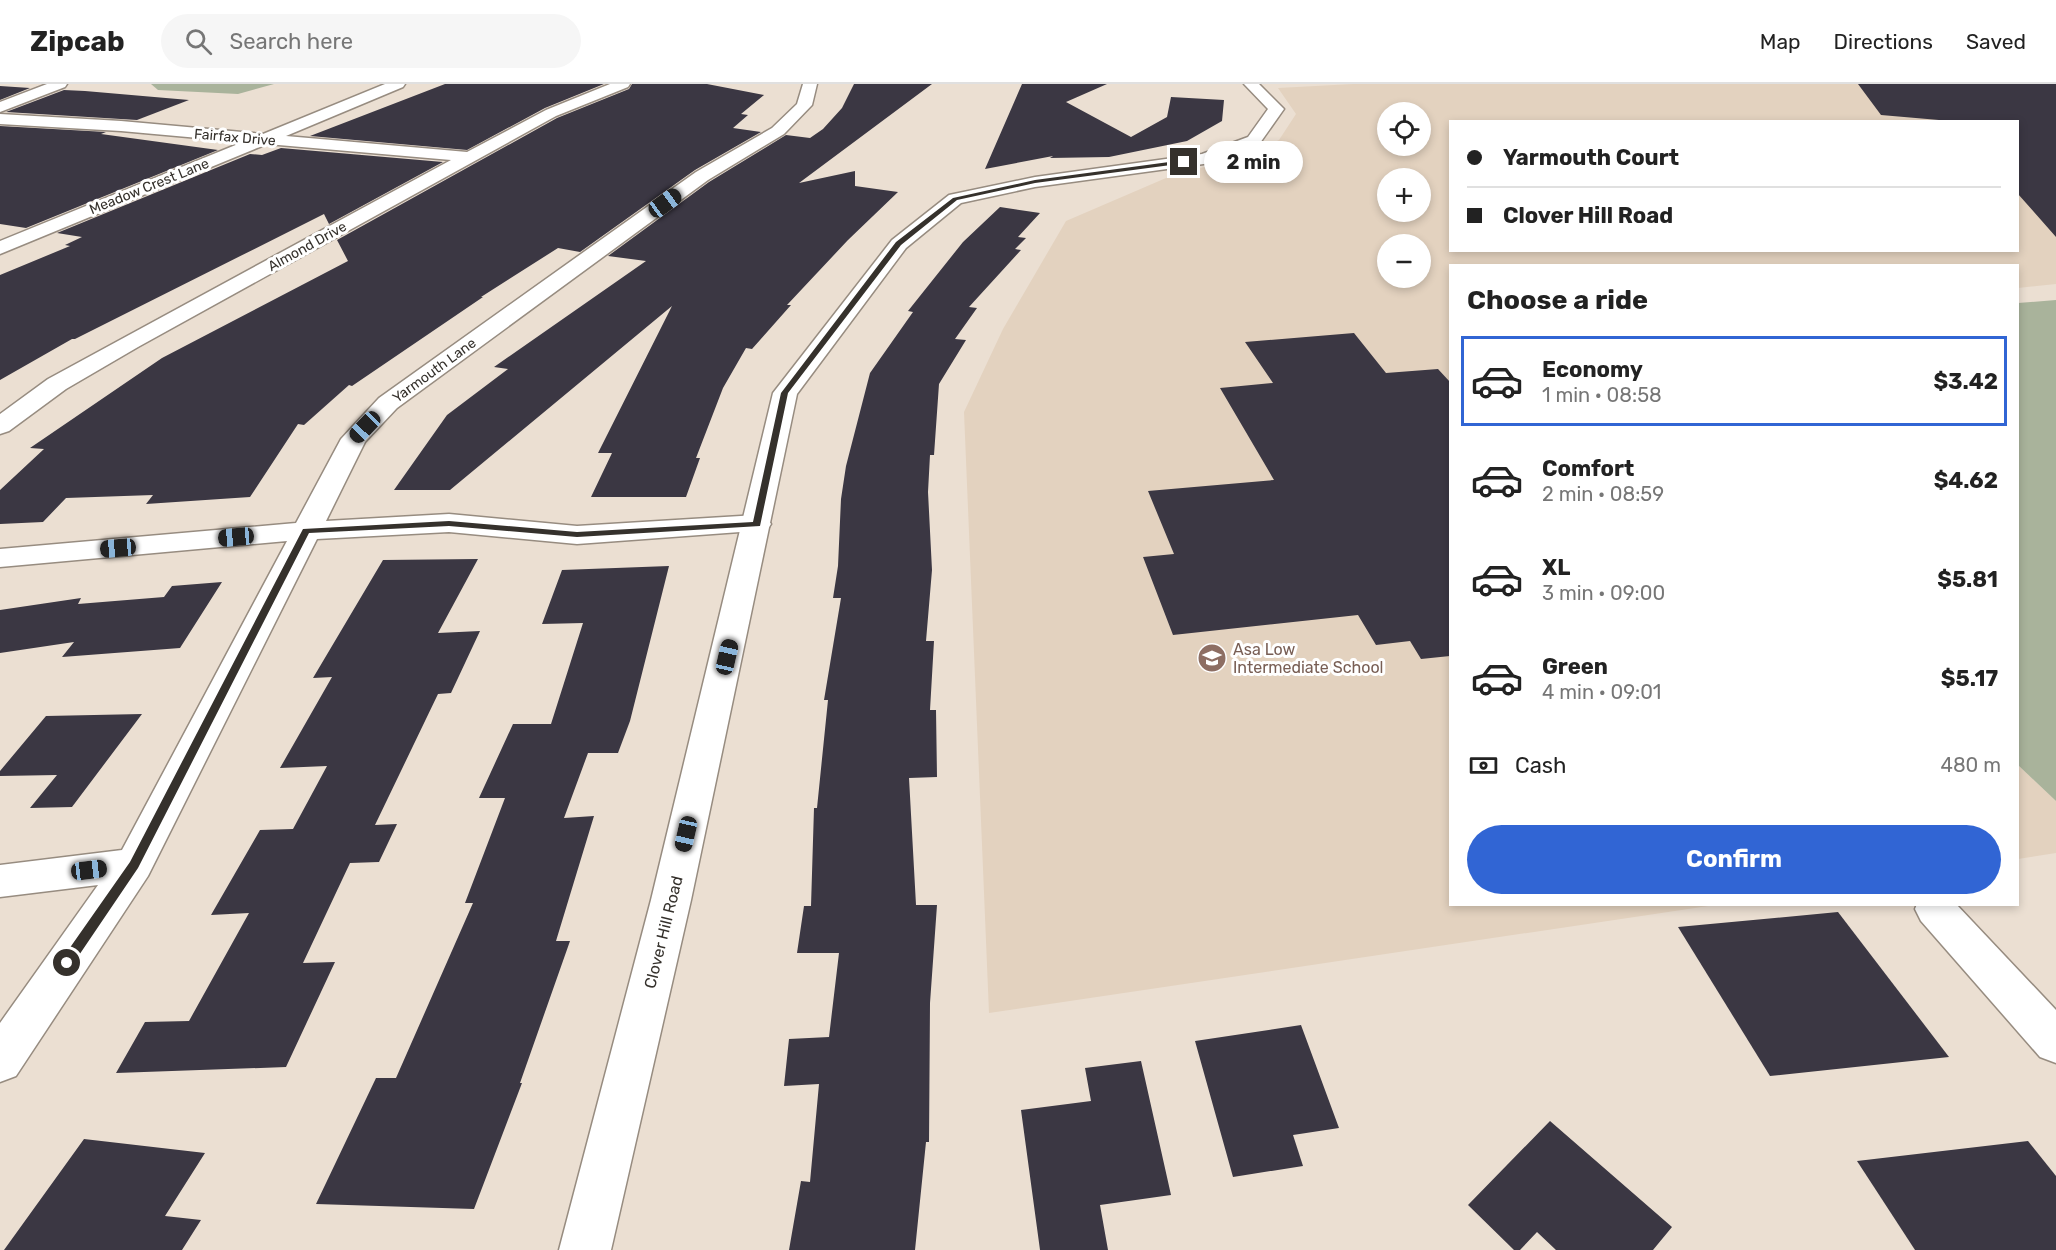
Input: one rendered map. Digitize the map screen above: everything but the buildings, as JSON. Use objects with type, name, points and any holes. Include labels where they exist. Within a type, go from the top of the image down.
[{"type":"street","points":[[0,107],[60,84]]},
{"type":"street","name":"Meadow Crest Lane","points":[[0,248],[398,84]]},
{"type":"street","name":"Almond Drive","points":[[0,426],[68,378],[470,157],[551,113],[623,84]]},
{"type":"street","name":"Yarmouth Lane","points":[[0,1061],[134,865],[354,439],[388,404],[702,176],[778,131],[804,105],[810,84]]},
{"type":"street","name":"Clover Hill Road","points":[[585,1250],[671,900],[785,393],[898,244],[955,199],[1035,182],[1205,159],[1254,140],[1276,109],[1251,84]]},
{"type":"street","name":"Fairfax Drive","points":[[0,119],[121,126],[470,157]]},
{"type":"street","points":[[0,558],[306,531],[449,523],[577,535],[757,524]]},
{"type":"street","points":[[0,881],[134,865]]},
{"type":"street","points":[[1935,909],[2056,1042]]},
{"type":"shaded area","name":"Asa Low Intermediate School","points":[[1353,84],[2056,84],[2056,284],[2019,288],[2019,264],[1449,264],[1449,906],[1708,906],[989,1013],[964,412],[1003,329],[1066,221],[1173,175],[1240,158],[1279,140],[1296,114],[1278,88]]},
{"type":"shaded area","points":[[2019,766],[2056,801],[2056,853],[2019,859]]},
{"type":"green space","points":[[151,84],[274,84],[238,94],[158,90]]},
{"type":"green space","points":[[2056,300],[2056,801],[2019,766],[2019,303]]},
{"type":"place","name":"Asa Low Intermediate School","points":[[1212,658]]},
{"type":"route","points":[[67,963],[134,865],[306,531],[449,523],[577,535],[757,524],[785,393],[898,244],[955,199],[1035,182],[1184,162]]}]
